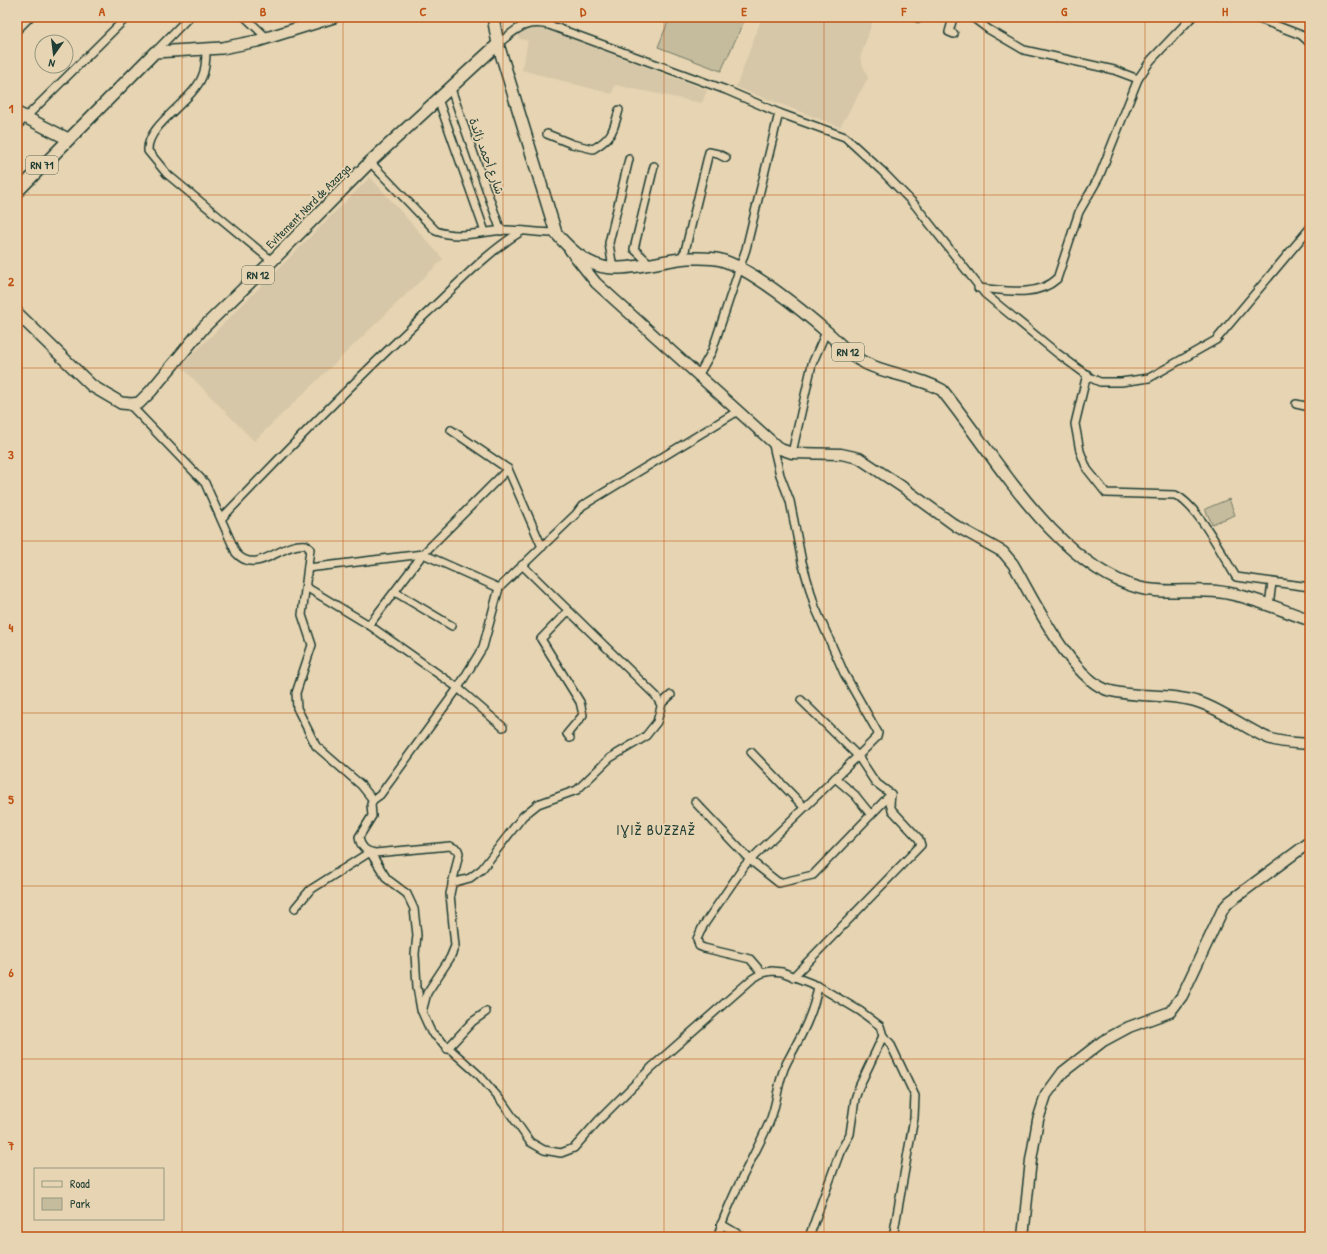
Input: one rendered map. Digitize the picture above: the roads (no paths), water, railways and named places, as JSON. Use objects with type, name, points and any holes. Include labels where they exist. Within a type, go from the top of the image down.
[{"type":"main road","points":[[22,115],[68,139],[155,52],[206,50],[250,43],[334,17]]},
{"type":"main road","name":"RN 12","points":[[493,17],[498,44],[556,233],[568,248],[594,264],[613,269],[649,263],[705,257],[720,259],[740,267],[781,296],[826,332],[850,354],[866,364],[927,382],[942,390],[1018,492],[1056,534],[1092,564],[1116,578],[1138,587],[1156,591],[1201,590],[1227,593],[1269,605],[1310,620]]},
{"type":"main road","name":"Evitement Nord de Azazga","points":[[127,404],[139,403],[144,399],[204,327],[370,162],[438,99],[451,89],[498,44]]},
{"type":"main road","name":"RN 71","points":[[17,192],[68,139]]},
{"type":"main road","points":[[17,313],[89,383],[115,400],[127,404]]},
{"type":"street","points":[[17,30],[30,17]]},
{"type":"street","points":[[17,126],[22,115],[127,17]]},
{"type":"street","points":[[155,52],[190,17]]},
{"type":"street","points":[[245,17],[267,38]]},
{"type":"street","points":[[512,17],[549,24],[726,90],[779,113],[845,137],[882,171],[915,205],[978,288],[1002,309],[1087,374],[1100,382],[1111,383],[1149,378],[1179,360],[1210,345],[1221,336],[1310,228]]},
{"type":"street","points":[[954,17],[949,32],[954,34]]},
{"type":"street","points":[[972,17],[988,29],[1024,50],[1114,70],[1138,79]]},
{"type":"street","points":[[978,288],[1019,292],[1051,285],[1058,280],[1079,212],[1098,177],[1138,79],[1151,60],[1192,17]]},
{"type":"street","points":[[1254,17],[1301,35],[1310,43]]},
{"type":"street","points":[[498,44],[518,28],[532,22]]},
{"type":"street","points":[[206,50],[204,72],[199,84],[189,97],[155,131],[148,142],[148,151],[167,174],[272,261]]},
{"type":"street","name":"شارع أحمد زائدة","points":[[451,89],[501,231]]},
{"type":"street","points":[[438,99],[485,232]]},
{"type":"street","points":[[548,134],[572,144],[594,149],[612,134],[619,110]]},
{"type":"street","points":[[698,376],[712,351],[746,249],[779,113]]},
{"type":"street","points":[[680,259],[687,244],[709,152],[726,158]]},
{"type":"street","points":[[613,269],[609,243],[629,159]]},
{"type":"street","points":[[370,162],[436,231],[448,235],[458,236],[501,231],[556,233]]},
{"type":"street","points":[[649,263],[634,249],[654,166]]},
{"type":"street","points":[[222,518],[300,436],[389,349],[500,246],[522,231]]},
{"type":"street","points":[[568,248],[596,283],[774,445],[780,449],[792,453],[841,454],[859,458],[956,526],[1003,552],[1013,564],[1064,652],[1089,681],[1099,687],[1120,693],[1172,697],[1198,702],[1227,715],[1267,737],[1283,742],[1310,744]]},
{"type":"street","points":[[792,453],[812,364],[826,332]]},
{"type":"street","points":[[1087,374],[1075,424],[1080,451],[1087,469],[1106,493],[1175,495],[1183,498],[1197,515],[1236,577],[1310,587]]},
{"type":"street","points":[[127,404],[133,408],[202,479],[211,493],[236,552],[244,559],[254,562],[290,545],[301,544],[308,546],[310,550],[302,615],[312,645],[296,693],[296,708],[316,746],[361,785],[373,800]]},
{"type":"street","points":[[1296,404],[1310,407]]},
{"type":"street","points":[[738,411],[582,506],[576,514],[499,588],[483,647],[458,688],[380,794],[373,800],[371,804],[372,816],[359,837],[361,845],[370,852],[387,879],[407,894],[414,909],[417,934],[414,954],[417,987],[422,1012],[431,1032],[447,1049],[487,1084],[503,1103],[530,1142],[544,1150],[555,1153],[568,1152],[574,1148],[598,1121],[652,1067],[752,979],[762,973],[772,971],[818,986],[860,1011],[880,1026],[883,1036],[890,1043],[915,1096],[914,1118],[893,1237]]},
{"type":"street","points":[[451,430],[508,469],[542,547]]},
{"type":"street","points":[[762,973],[750,960],[704,948],[697,943],[698,934],[750,860],[877,737],[878,732],[844,672],[815,607],[802,562],[790,501],[780,474],[774,445]]},
{"type":"street","points":[[369,625],[423,554],[508,469]]},
{"type":"street","points":[[308,568],[423,554],[499,588]]},
{"type":"street","points":[[522,565],[656,696],[662,705]]},
{"type":"street","points":[[1269,605],[1272,583]]},
{"type":"street","points":[[306,587],[369,625],[458,688],[503,727]]},
{"type":"street","points":[[395,592],[452,626]]},
{"type":"street","points":[[568,611],[540,640],[580,702],[583,715],[569,730],[567,734],[570,738]]},
{"type":"street","points":[[452,883],[470,878],[482,869],[523,816],[538,804],[577,790],[610,758],[645,737],[657,722],[662,705],[671,695]]},
{"type":"street","points":[[801,700],[858,756],[874,782],[891,794]]},
{"type":"street","points":[[751,752],[804,807]]},
{"type":"street","points":[[834,778],[855,795],[870,815]]},
{"type":"street","points":[[695,802],[750,860],[779,883],[813,875],[891,794]]},
{"type":"street","points":[[793,977],[921,844],[920,839],[892,810],[890,804],[891,794]]},
{"type":"street","points":[[1023,1237],[1031,1160],[1038,1120],[1046,1095],[1052,1085],[1063,1072],[1103,1041],[1129,1027],[1170,1012],[1182,996],[1223,909],[1229,902],[1310,842]]},
{"type":"street","points":[[295,908],[310,890],[370,852],[454,847],[459,853],[452,883],[450,907],[455,946],[450,958],[427,993],[422,1012]]},
{"type":"street","points":[[718,1237],[721,1224],[741,1178],[769,1123],[775,1107],[786,1062],[794,1051],[816,1002],[818,986]]},
{"type":"street","points":[[447,1049],[472,1022],[486,1012]]},
{"type":"street","points":[[809,1237],[840,1152],[850,1134],[855,1099],[859,1087],[883,1036]]},
{"type":"street","points":[[721,1224],[743,1237]]},
{"type":"district","name":"IƔIŽ BUZZAŽ","points":[[656,829]]}]
